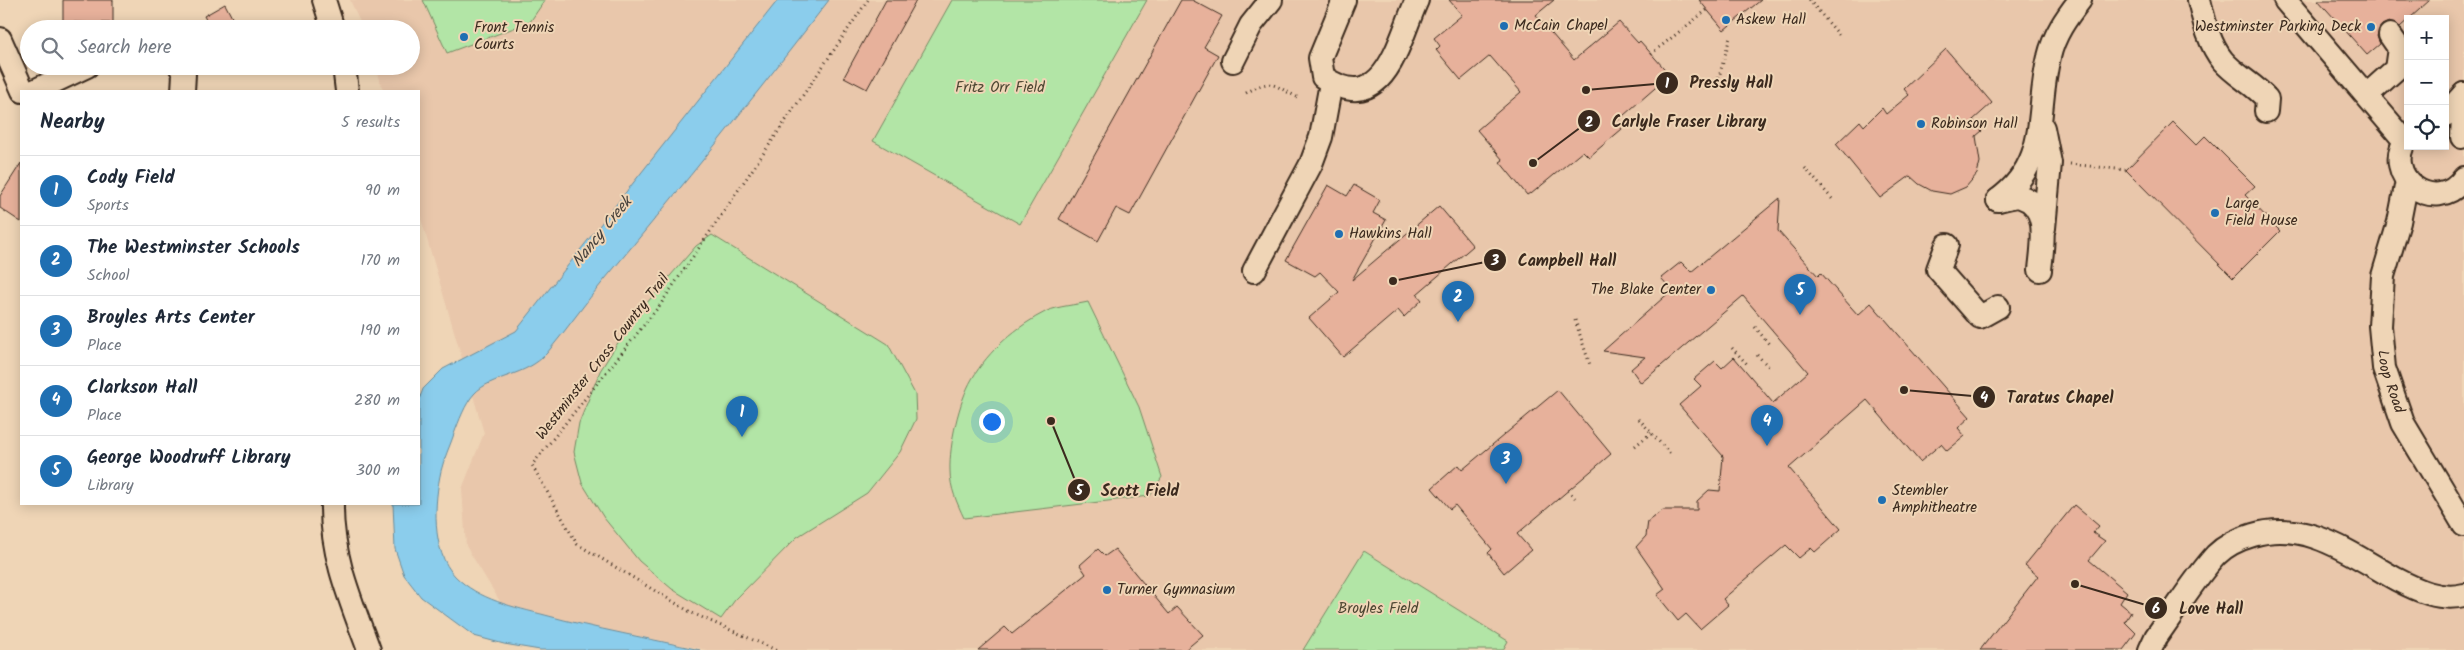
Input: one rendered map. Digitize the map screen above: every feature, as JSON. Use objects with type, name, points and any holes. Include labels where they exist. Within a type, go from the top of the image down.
[{"type":"street","points":[[324,0],[330,20]]},
{"type":"street","points":[[1233,61],[1251,25],[1271,0]]},
{"type":"street","points":[[1344,0],[1320,58],[1322,77],[1337,87],[1350,89],[1378,82],[1390,66],[1417,0]]},
{"type":"street","points":[[2040,270],[2050,163],[2042,121],[2042,89],[2055,37],[2080,0]]},
{"type":"street","points":[[2200,0],[2208,33],[2215,49],[2223,62],[2256,86],[2267,99],[2266,111]]},
{"type":"street","points":[[2285,0],[2404,137]]},
{"type":"street","points":[[2368,95],[2396,69],[2399,48],[2390,35]]},
{"type":"street","points":[[0,39],[23,90]]},
{"type":"street","points":[[36,90],[68,75]]},
{"type":"street","points":[[183,90],[184,75]]},
{"type":"street","points":[[345,75],[347,90]]},
{"type":"street","points":[[1254,271],[1311,164],[1321,137],[1331,83]]},
{"type":"street","points":[[2449,111],[2464,94]]},
{"type":"street","points":[[2457,134],[2464,94]]},
{"type":"street","points":[[2042,121],[2037,147],[2016,188],[1998,200],[2020,196],[2030,201],[2038,211],[2044,228]]},
{"type":"street","points":[[2404,143],[2400,150],[2400,161],[2407,180],[2414,188],[2432,195]]},
{"type":"street","points":[[2399,222],[2432,195],[2452,190],[2464,178]]},
{"type":"street","name":"Loop Road","points":[[2407,180],[2399,222],[2383,276],[2380,326],[2384,368],[2403,423],[2464,526]]},
{"type":"street","points":[[1947,245],[1938,269],[1980,318],[1998,307]]},
{"type":"street","points":[[332,505],[332,528],[336,557],[369,650]]},
{"type":"street","points":[[2150,650],[2156,638],[2217,554],[2236,540],[2266,531],[2301,532],[2324,540],[2420,592],[2453,598],[2464,595]]},
{"type":"path","name":"Westminster Cross Country Trail","points":[[776,650],[692,613],[577,544],[532,466],[660,304],[868,0]]},
{"type":"path","points":[[1809,0],[1841,37]]},
{"type":"path","points":[[1651,54],[1707,10]]},
{"type":"path","points":[[1716,88],[1730,37]]},
{"type":"path","points":[[1246,93],[1263,83],[1272,84],[1297,97]]},
{"type":"path","points":[[2064,164],[2126,170]]},
{"type":"path","points":[[1805,168],[1833,200]]},
{"type":"path","points":[[1575,320],[1590,365]]},
{"type":"path","points":[[1755,326],[1769,344]]},
{"type":"path","points":[[1732,348],[1747,364]]},
{"type":"path","points":[[1757,355],[1771,369]]},
{"type":"path","points":[[1639,419],[1672,456]]},
{"type":"path","points":[[1635,446],[1651,433]]},
{"type":"path","points":[[1568,490],[1575,498]]},
{"type":"shaded area","points":[[350,0],[2464,0],[2464,650],[707,650],[583,625],[501,603],[466,546],[462,489],[484,433],[420,215],[420,90],[383,90],[379,75],[420,75],[420,20],[359,20]]},
{"type":"green space","name":"Front Tennis Courts","points":[[423,0],[545,0],[530,22],[447,53]]},
{"type":"green space","name":"Fritz Orr Field","points":[[952,0],[1147,0],[1020,224],[873,141]]},
{"type":"green space","points":[[712,235],[888,344],[915,394],[916,419],[900,452],[867,493],[797,537],[735,600],[721,619],[672,589],[639,561],[604,518],[582,483],[574,452],[579,423],[600,371],[633,319],[696,246]]},
{"type":"green space","points":[[1088,302],[1139,407],[1162,477],[1150,496],[964,518],[956,501],[950,477],[950,460],[959,411],[972,379],[995,349],[1025,324],[1052,309]]},
{"type":"green space","name":"Broyles Field","points":[[1364,551],[1508,641],[1503,650],[1303,650]]},
{"type":"water","name":"Nancy Creek","points":[[778,0],[829,0],[547,353],[529,367],[490,383],[474,394],[460,418],[441,471],[436,511],[438,540],[447,566],[464,584],[497,602],[521,609],[583,625],[700,650],[540,650],[504,644],[474,636],[421,597],[404,575],[395,549],[393,505],[420,505],[420,397],[423,389],[443,369],[516,331]]},
{"type":"building","points":[[63,0],[113,0],[113,20],[63,20]]},
{"type":"building","points":[[886,0],[916,0],[867,89],[844,77]]},
{"type":"building","points":[[1181,0],[1192,0],[1222,16],[1204,47],[1218,55],[1130,215],[1116,208],[1098,241],[1059,219]]},
{"type":"building","points":[[1449,0],[1554,0],[1536,15],[1574,60],[1619,22],[1638,43],[1640,41],[1670,75],[1616,122],[1622,129],[1589,157],[1583,151],[1531,194],[1527,195],[1500,162],[1503,160],[1477,130],[1521,92],[1490,56],[1461,80],[1436,50],[1440,46],[1434,38],[1462,15]]},
{"type":"building","name":"Askew Hall","points":[[1699,0],[1761,0],[1724,30]]},
{"type":"building","name":"Westminster Parking Deck","points":[[2318,0],[2430,0],[2413,15],[2404,15],[2404,23],[2400,27],[2389,22],[2382,25],[2377,36],[2380,44],[2367,55]]},
{"type":"building","points":[[225,4],[233,20],[206,20],[204,16]]},
{"type":"building","name":"Robinson Hall","points":[[1946,49],[1992,103],[1973,120],[1982,131],[1976,136],[1980,162],[1977,174],[1966,187],[1950,194],[1932,191],[1919,184],[1910,176],[1880,198],[1836,144],[1860,121],[1864,126],[1882,108],[1886,114],[1909,95],[1904,89]]},
{"type":"building","name":"Large Field House","points":[[2173,122],[2196,145],[2205,136],[2255,186],[2245,195],[2280,231],[2233,278],[2126,170]]},
{"type":"building","points":[[20,165],[20,221],[0,208],[0,196]]},
{"type":"building","points":[[1328,185],[1347,196],[1354,185],[1380,200],[1373,213],[1386,220],[1352,280],[1439,206],[1473,246],[1417,294],[1422,300],[1404,317],[1398,310],[1343,357],[1309,318],[1339,292],[1320,272],[1315,276],[1286,260]]},
{"type":"building","points":[[1780,198],[1778,231],[1818,276],[1821,273],[1858,315],[1871,303],[1970,417],[1958,428],[1965,436],[1947,451],[1941,444],[1920,462],[1867,400],[1789,468],[1841,529],[1815,552],[1811,548],[1799,558],[1786,545],[1723,599],[1728,605],[1700,629],[1686,614],[1678,621],[1657,595],[1665,589],[1636,547],[1646,536],[1648,521],[1663,510],[1697,510],[1697,501],[1709,490],[1720,491],[1723,456],[1679,405],[1701,386],[1694,379],[1715,361],[1722,368],[1734,357],[1773,403],[1808,372],[1743,296],[1641,383],[1631,369],[1645,357],[1603,351],[1672,290],[1661,278],[1681,262],[1691,272]]},
{"type":"building","points":[[1558,390],[1611,454],[1517,534],[1531,550],[1504,573],[1488,553],[1492,549],[1455,505],[1450,509],[1432,488],[1458,465],[1462,470]]},
{"type":"building","points":[[2074,505],[2099,526],[2093,533],[2105,541],[2089,560],[2127,592],[2120,603],[2131,612],[2125,622],[2136,633],[2123,650],[1980,650],[2038,576],[2025,565]]},
{"type":"building","name":"Turner Gymnasium","points":[[1098,549],[1105,556],[1115,549],[1169,614],[1177,607],[1203,635],[1185,650],[978,650],[1005,627],[1012,634],[1086,574],[1080,565]]},
{"type":"place","name":"Askew Hall","points":[[1726,20]]},
{"type":"place","name":"McCain Chapel","points":[[1504,26]]},
{"type":"place","name":"Westminster Parking Deck","points":[[2371,27]]},
{"type":"place","name":"Front Tennis Courts","points":[[464,37]]},
{"type":"place","name":"Pressly Hall","points":[[1586,90]]},
{"type":"place","name":"Robinson Hall","points":[[1921,124]]},
{"type":"place","name":"Carlyle Fraser Library","points":[[1533,163]]},
{"type":"place","name":"Large Field House","points":[[2215,213]]},
{"type":"place","name":"Hawkins Hall","points":[[1339,234]]},
{"type":"place","name":"Campbell Hall","points":[[1393,281]]},
{"type":"place","name":"The Blake Center","points":[[1711,290]]},
{"type":"place","name":"George Woodruff Library","points":[[1800,315]]},
{"type":"place","name":"The Westminster Schools","points":[[1458,322]]},
{"type":"place","name":"Taratus Chapel","points":[[1904,390]]},
{"type":"place","name":"Scott Field","points":[[1051,421]]},
{"type":"place","name":"Cody Field","points":[[742,437]]},
{"type":"place","name":"Clarkson Hall","points":[[1767,446]]},
{"type":"place","name":"Broyles Arts Center","points":[[1506,484]]},
{"type":"place","name":"Stembler Amphitheatre","points":[[1882,500]]},
{"type":"place","name":"Love Hall","points":[[2075,584]]},
{"type":"place","name":"Turner Gymnasium","points":[[1107,590]]}]
